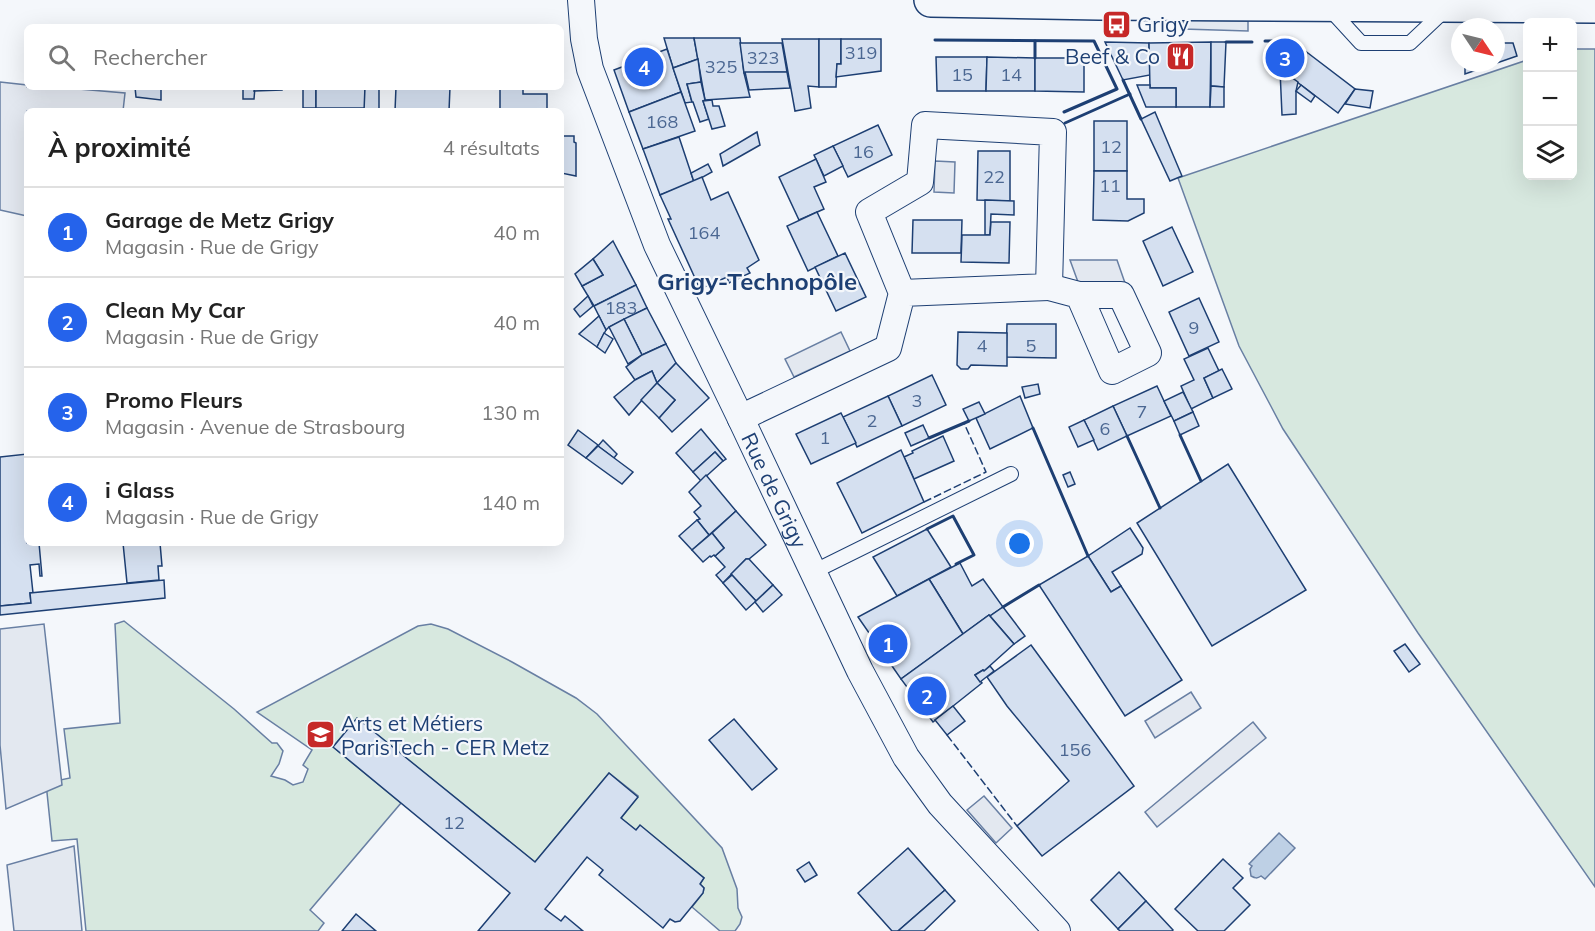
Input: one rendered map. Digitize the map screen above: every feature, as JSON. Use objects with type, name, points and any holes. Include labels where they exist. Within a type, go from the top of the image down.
[{"type":"main road","points":[[931,0],[1595,6]]},
{"type":"street","name":"Rue de Grigy","points":[[581,0],[584,39],[590,69],[657,245],[860,671],[906,758],[940,804],[1057,931]]},
{"type":"street","points":[[741,419],[888,348],[902,293],[868,212],[920,182],[925,125],[1053,132],[1049,287]]},
{"type":"street","points":[[902,293],[1049,287],[1079,295]]},
{"type":"lane","points":[[813,572],[1011,474]]},
{"type":"shaded area","points":[[1183,20],[1248,21],[1248,31],[1183,29]]},
{"type":"shaded area","points":[[1577,49],[1595,49],[1595,887],[1418,633],[1283,429],[1239,346],[1178,178],[1492,72],[1505,72],[1505,67],[1523,61],[1523,180],[1577,180]]},
{"type":"shaded area","points":[[0,82],[24,85],[24,90],[90,90],[125,93],[123,108],[24,108],[24,215],[0,210]]},
{"type":"shaded area","points":[[935,161],[955,162],[954,193],[934,192]]},
{"type":"shaded area","points":[[1070,260],[1117,260],[1125,283],[1078,282]]},
{"type":"shaded area","points":[[841,332],[850,351],[794,377],[785,359]]},
{"type":"shaded area","points":[[124,621],[234,709],[272,743],[277,743],[283,751],[279,764],[271,776],[293,785],[303,782],[308,769],[303,765],[312,750],[257,712],[418,626],[431,624],[448,629],[576,698],[597,714],[722,848],[737,889],[738,908],[742,917],[740,924],[735,931],[720,931],[692,907],[703,893],[704,888],[700,884],[704,878],[640,826],[636,830],[621,818],[638,796],[609,773],[535,862],[357,719],[333,747],[401,803],[310,910],[324,923],[318,931],[86,931],[77,839],[52,841],[46,783],[70,778],[64,729],[120,723],[115,624]]},
{"type":"shaded area","points":[[44,624],[62,785],[6,809],[0,745],[0,629]]},
{"type":"shaded area","points":[[1191,692],[1201,708],[1155,738],[1145,721]]},
{"type":"shaded area","points":[[1253,722],[1266,738],[1157,827],[1145,812]]},
{"type":"shaded area","points":[[984,796],[1012,828],[996,843],[967,810]]},
{"type":"shaded area","points":[[74,846],[82,931],[14,931],[7,865]]},
{"type":"water","points":[[1279,833],[1295,848],[1265,879],[1261,876],[1256,878],[1251,876],[1252,866],[1249,864]]},
{"type":"building","points":[[664,38],[694,38],[698,59],[673,68]]},
{"type":"building","points":[[694,38],[740,38],[744,73],[750,97],[705,100]]},
{"type":"building","points":[[782,39],[819,39],[819,87],[808,86],[811,108],[795,111]]},
{"type":"building","points":[[819,39],[841,39],[841,64],[837,64],[836,87],[819,87]]},
{"type":"building","points":[[841,39],[881,39],[881,71],[836,77],[837,64],[841,64]]},
{"type":"building","points":[[1278,41],[1300,47],[1284,70],[1280,70]]},
{"type":"building","points":[[1105,42],[1149,43],[1150,75],[1123,80]]},
{"type":"building","points":[[1211,42],[1210,107],[1176,107],[1176,88],[1150,88],[1149,43]]},
{"type":"building","points":[[1211,42],[1226,42],[1224,87],[1211,86]]},
{"type":"building","points":[[740,43],[782,43],[787,72],[744,73]]},
{"type":"building","points":[[1505,43],[1513,43],[1517,56],[1505,60]]},
{"type":"building","points":[[1300,47],[1355,89],[1338,113],[1284,72]]},
{"type":"building","points":[[667,49],[681,92],[629,112],[614,70]]},
{"type":"building","points":[[936,57],[987,57],[986,91],[937,91]]},
{"type":"building","points":[[987,57],[1035,58],[1035,91],[986,91]]},
{"type":"building","points":[[1035,58],[1084,58],[1084,92],[1035,91]]},
{"type":"building","points":[[698,59],[701,82],[687,84],[692,102],[685,103],[673,68]]},
{"type":"building","points":[[1280,70],[1284,70],[1298,82],[1296,114],[1282,115]]},
{"type":"building","points":[[745,72],[787,72],[790,88],[749,90]]},
{"type":"building","points":[[701,82],[705,100],[703,101],[709,119],[700,122],[687,84]]},
{"type":"building","points":[[1137,85],[1150,85],[1150,88],[1176,88],[1176,107],[1146,107]]},
{"type":"building","points":[[1301,85],[1315,96],[1311,102],[1296,91]]},
{"type":"building","points":[[1211,86],[1224,87],[1224,107],[1210,107]]},
{"type":"building","points":[[1355,89],[1373,91],[1370,108],[1345,104]]},
{"type":"building","points":[[135,90],[161,90],[161,100],[136,97]]},
{"type":"building","points":[[243,90],[255,90],[254,99],[243,99]]},
{"type":"building","points":[[303,90],[316,90],[316,108],[303,108]]},
{"type":"building","points":[[316,90],[365,90],[365,108],[316,108]]},
{"type":"building","points":[[365,90],[379,90],[379,108],[364,108]]},
{"type":"building","points":[[396,90],[450,90],[449,108],[395,108]]},
{"type":"building","points":[[500,90],[523,90],[523,94],[547,94],[547,108],[500,108]]},
{"type":"building","points":[[681,92],[695,131],[643,149],[629,112]]},
{"type":"building","points":[[712,100],[713,106],[719,106],[725,126],[712,129],[703,101]]},
{"type":"building","points":[[1155,112],[1182,176],[1170,181],[1141,119]]},
{"type":"building","points":[[1094,121],[1127,121],[1127,171],[1094,171]]},
{"type":"building","points":[[878,125],[892,155],[848,177],[833,146]]},
{"type":"building","points":[[757,132],[760,145],[723,166],[720,154]]},
{"type":"building","points":[[564,136],[574,136],[576,176],[564,174]]},
{"type":"building","points":[[679,137],[694,182],[660,195],[643,149]]},
{"type":"building","points":[[833,146],[843,166],[824,176],[814,155]]},
{"type":"building","points":[[978,151],[1010,151],[1010,201],[977,200]]},
{"type":"building","points":[[816,159],[826,182],[814,187],[824,209],[799,220],[779,177]]},
{"type":"building","points":[[708,164],[712,172],[694,182],[691,173]]},
{"type":"building","points":[[1094,171],[1127,171],[1127,199],[1144,199],[1144,213],[1128,221],[1093,220]]},
{"type":"building","points":[[702,177],[711,200],[728,192],[759,260],[747,268],[750,273],[729,283],[727,277],[700,289],[668,219],[671,219],[660,195]]},
{"type":"building","points":[[985,200],[1014,201],[1014,215],[991,214],[990,235],[985,235]]},
{"type":"building","points":[[817,212],[838,256],[808,271],[787,226]]},
{"type":"building","points":[[913,220],[962,220],[961,253],[912,253]]},
{"type":"building","points":[[991,222],[1010,222],[1009,263],[961,262],[962,235],[990,235]]},
{"type":"building","points":[[1172,227],[1193,272],[1163,286],[1143,241]]},
{"type":"building","points":[[613,241],[636,285],[594,306],[582,286],[603,275],[593,259]]},
{"type":"building","points":[[845,253],[866,297],[836,311],[815,267]]},
{"type":"building","points":[[593,259],[603,275],[582,286],[575,274]]},
{"type":"building","points":[[636,285],[647,308],[606,330],[594,306]]},
{"type":"building","points":[[588,296],[593,306],[580,317],[574,309]]},
{"type":"building","points":[[1199,298],[1219,342],[1189,356],[1169,312]]},
{"type":"building","points":[[647,308],[666,344],[642,355],[624,319]]},
{"type":"building","points":[[599,316],[606,330],[597,347],[579,334]]},
{"type":"building","points":[[624,319],[642,355],[628,364],[609,327]]},
{"type":"building","points":[[1007,324],[1056,324],[1056,358],[1006,357]]},
{"type":"building","points":[[958,332],[1007,333],[1007,366],[971,365],[968,369],[961,369],[957,365]]},
{"type":"building","points":[[604,333],[613,339],[605,353],[597,347]]},
{"type":"building","points":[[666,344],[676,363],[657,383],[652,371],[635,380],[626,367],[642,355]]},
{"type":"building","points":[[1208,348],[1219,371],[1204,378],[1213,398],[1191,409],[1181,386],[1194,380],[1184,359]]},
{"type":"building","points":[[676,363],[709,398],[672,432],[659,418],[675,400],[657,383]]},
{"type":"building","points":[[1222,369],[1232,389],[1213,398],[1204,378]]},
{"type":"building","points":[[652,371],[657,383],[629,415],[614,397],[635,380]]},
{"type":"building","points":[[932,375],[946,405],[902,426],[888,396]]},
{"type":"building","points":[[657,383],[675,400],[659,418],[641,400]]},
{"type":"building","points":[[1038,384],[1040,394],[1025,398],[1022,387]]},
{"type":"building","points":[[1157,386],[1171,416],[1127,436],[1113,406]]},
{"type":"building","points":[[1183,392],[1193,412],[1174,421],[1164,401]]},
{"type":"building","points":[[888,396],[902,426],[857,447],[843,417]]},
{"type":"building","points":[[1020,396],[1033,428],[990,449],[976,418]]},
{"type":"building","points":[[979,402],[985,414],[969,421],[963,409]]},
{"type":"building","points":[[1113,406],[1127,436],[1098,450],[1084,420]]},
{"type":"building","points":[[1193,412],[1199,426],[1180,435],[1174,421]]},
{"type":"building","points":[[841,413],[856,443],[811,464],[796,434]]},
{"type":"building","points":[[1084,420],[1094,440],[1078,447],[1069,427]]},
{"type":"building","points":[[923,425],[929,438],[911,446],[905,433]]},
{"type":"building","points":[[701,429],[726,459],[723,461],[715,452],[693,472],[676,453]]},
{"type":"building","points":[[578,430],[598,445],[586,458],[568,445]]},
{"type":"building","points":[[943,436],[954,461],[914,479],[904,457]]},
{"type":"building","points":[[603,440],[617,454],[614,458],[598,446]]},
{"type":"building","points":[[598,446],[633,472],[622,484],[586,458]]},
{"type":"building","points":[[901,450],[924,502],[862,533],[837,483]]},
{"type":"building","points":[[715,452],[723,461],[701,481],[693,472]]},
{"type":"building","points":[[24,454],[24,546],[39,546],[42,576],[40,576],[39,564],[30,565],[33,593],[30,593],[31,603],[0,606],[0,457]]},
{"type":"building","points":[[1228,464],[1306,590],[1212,646],[1137,523]]},
{"type":"building","points":[[1070,472],[1075,484],[1068,487],[1063,475]]},
{"type":"building","points":[[706,475],[736,511],[709,535],[697,520],[700,519],[694,512],[701,506],[689,492]]},
{"type":"building","points":[[736,511],[766,545],[746,559],[723,583],[716,575],[725,567],[715,556],[724,548],[712,533]]},
{"type":"building","points":[[697,520],[709,535],[692,550],[679,536]]},
{"type":"building","points":[[1130,528],[1143,548],[1142,554],[1112,572],[1121,586],[1111,592],[1088,556]]},
{"type":"building","points":[[927,529],[951,567],[897,596],[873,557]]},
{"type":"building","points":[[712,533],[724,548],[703,562],[692,550]]},
{"type":"building","points":[[123,546],[160,546],[162,566],[158,566],[159,580],[127,583]]},
{"type":"building","points":[[1088,556],[1111,592],[1121,586],[1182,680],[1125,716],[1039,585]]},
{"type":"building","points":[[746,559],[749,559],[773,585],[756,601],[731,574]]},
{"type":"building","points":[[960,563],[972,586],[983,579],[1003,607],[963,634],[929,579]]},
{"type":"building","points":[[732,575],[756,601],[746,610],[723,583]]},
{"type":"building","points":[[929,579],[963,634],[901,679],[858,617]]},
{"type":"building","points":[[164,580],[165,598],[0,615],[0,606],[31,603],[30,593]]},
{"type":"building","points":[[773,585],[782,595],[763,612],[755,602]]},
{"type":"building","points":[[1003,607],[1025,636],[1014,644],[990,616]]},
{"type":"building","points":[[989,615],[1014,644],[984,671],[975,675],[982,683],[933,722],[901,679]]},
{"type":"building","points":[[1405,644],[1420,664],[1409,672],[1394,651]]},
{"type":"building","points":[[1031,645],[1134,786],[1042,856],[1017,826],[1069,781],[1007,706],[987,677]]},
{"type":"building","points":[[990,666],[994,671],[980,682],[975,675]]},
{"type":"building","points":[[953,706],[965,721],[947,735],[935,720]]},
{"type":"building","points":[[357,718],[535,862],[609,773],[638,797],[621,818],[636,830],[640,825],[704,878],[700,884],[704,888],[703,893],[680,921],[675,922],[670,919],[663,928],[599,875],[603,870],[587,857],[545,909],[561,921],[565,916],[583,931],[478,931],[510,893],[333,747]]},
{"type":"building","points":[[734,719],[777,769],[752,790],[709,740]]},
{"type":"building","points":[[908,848],[945,890],[898,931],[892,931],[858,893]]},
{"type":"building","points":[[1223,859],[1243,878],[1233,888],[1250,905],[1224,931],[1198,931],[1175,909]]},
{"type":"building","points":[[809,862],[817,875],[805,882],[797,870]]},
{"type":"building","points":[[1119,872],[1146,901],[1118,929],[1091,900]]},
{"type":"building","points":[[945,890],[955,901],[924,931],[898,931]]},
{"type":"building","points":[[1146,901],[1173,930],[1120,931],[1118,929]]},
{"type":"building","points":[[356,914],[376,931],[342,931]]},
{"type":"fence","points":[[924,502],[986,472],[964,423]]},
{"type":"fence","points":[[947,735],[1017,826]]},
{"type":"wall","points":[[935,40],[1094,41],[1117,89],[1064,112]]},
{"type":"wall","points":[[1035,41],[1035,58]]},
{"type":"wall","points":[[1265,41],[1278,41]]},
{"type":"wall","points":[[1226,42],[1252,42]]},
{"type":"wall","points":[[1123,80],[1141,119]]},
{"type":"wall","points":[[1065,123],[1130,94]]},
{"type":"wall","points":[[929,438],[969,421]]},
{"type":"wall","points":[[1033,428],[1088,556]]},
{"type":"wall","points":[[1180,435],[1201,481]]},
{"type":"wall","points":[[1127,436],[1160,508]]},
{"type":"wall","points":[[927,529],[953,516],[974,555],[956,564]]},
{"type":"wall","points":[[1003,607],[1039,585]]},
{"type":"place","name":"Grigy","points":[[1116,24]]},
{"type":"place","name":"Beef & Co","points":[[1181,56]]},
{"type":"place","name":"Promo Fleurs","points":[[1285,58]]},
{"type":"place","name":"i Glass","points":[[644,67]]},
{"type":"place","name":"Garage de Metz Grigy","points":[[888,644]]},
{"type":"place","name":"Clean My Car","points":[[927,696]]},
{"type":"place","name":"Arts et Métiers ParisTech - CER Metz","points":[[320,735]]},
{"type":"district","name":"Grigy-Technopôle","points":[[757,281]]}]
